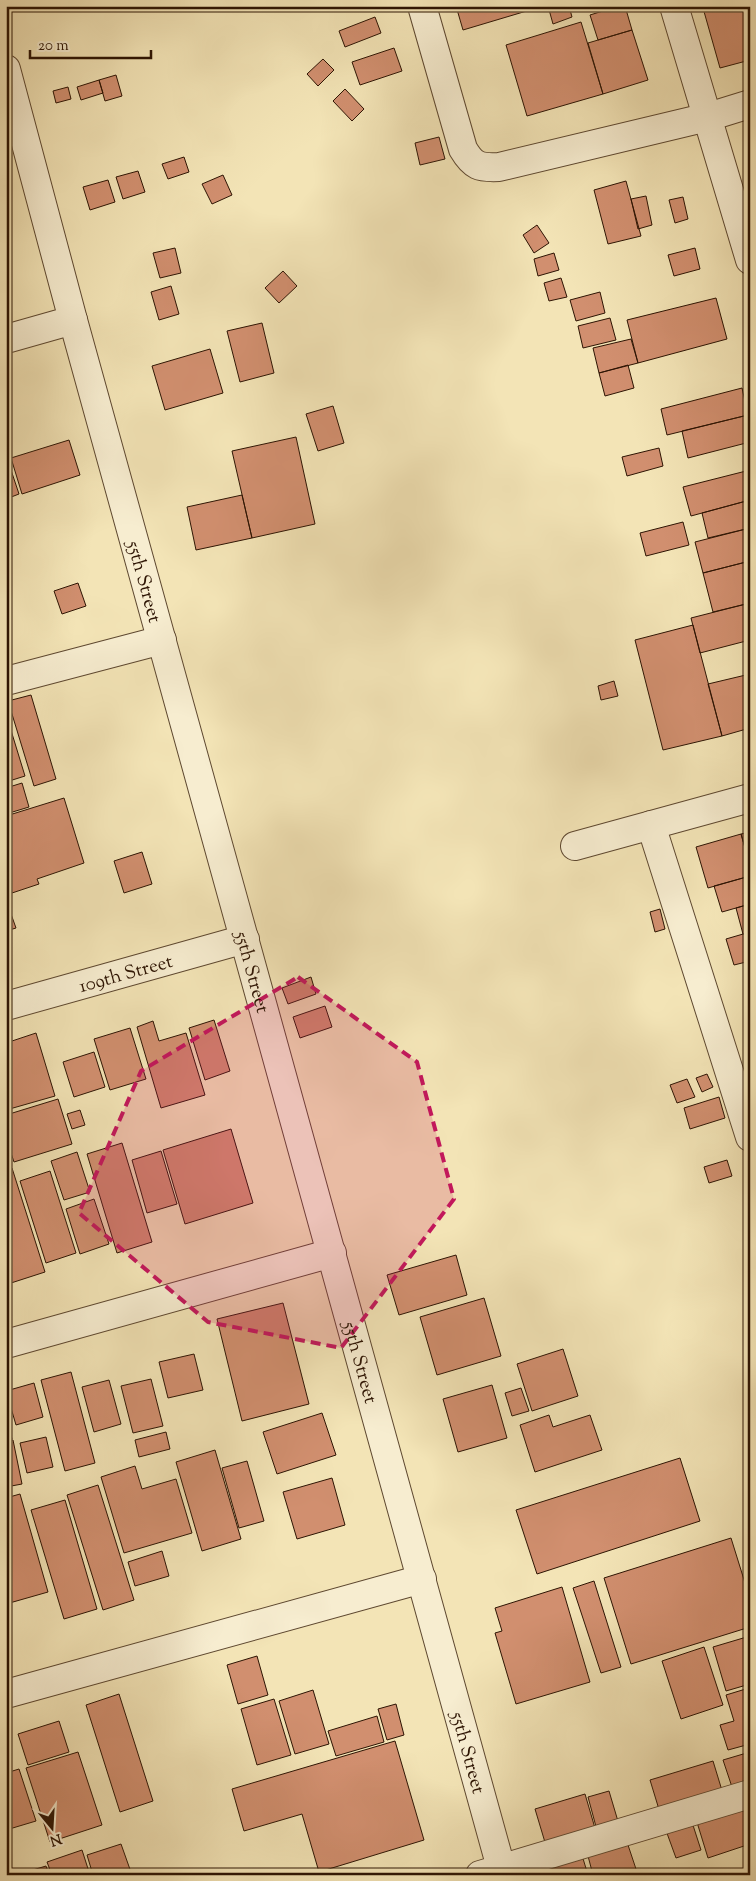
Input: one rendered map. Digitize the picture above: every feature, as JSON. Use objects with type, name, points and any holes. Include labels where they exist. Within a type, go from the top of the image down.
[{"type":"street","points":[[422,6],[463,149],[470,162],[484,168],[499,167],[708,117],[750,104]]},
{"type":"street","points":[[674,6],[750,260]]},
{"type":"street","name":"55th Street","points":[[6,69],[73,320],[422,1579],[495,1873]]},
{"type":"street","points":[[6,339],[73,320]]},
{"type":"street","points":[[6,681],[162,640]]},
{"type":"street","points":[[575,846],[750,798]]},
{"type":"street","points":[[651,825],[750,1137]]},
{"type":"street","name":"109th Street","points":[[6,1006],[245,939]]},
{"type":"street","points":[[6,1344],[332,1253]]},
{"type":"street","points":[[6,1694],[422,1579]]},
{"type":"street","points":[[495,1873],[750,1794]]},
{"type":"highlighted area","points":[[298,977],[417,1062],[454,1199],[341,1348],[208,1322],[79,1213],[141,1071]]},
{"type":"building","points":[[456,6],[528,6],[530,10],[463,30]]},
{"type":"building","points":[[548,6],[569,6],[572,17],[553,24]]},
{"type":"building","points":[[625,6],[632,30],[598,40],[590,15]]},
{"type":"building","points":[[710,6],[750,6],[750,60],[720,68],[703,8]]},
{"type":"building","points":[[375,17],[381,33],[345,47],[339,31]]},
{"type":"building","points":[[581,22],[603,94],[527,116],[506,45]]},
{"type":"building","points":[[632,30],[648,80],[603,94],[588,43]]},
{"type":"building","points":[[394,48],[402,71],[360,85],[352,62]]},
{"type":"building","points":[[323,59],[334,70],[318,86],[307,74]]},
{"type":"building","points":[[116,75],[122,96],[105,101],[99,80]]},
{"type":"building","points":[[99,80],[103,93],[81,100],[77,87]]},
{"type":"building","points":[[68,87],[71,99],[56,103],[53,91]]},
{"type":"building","points":[[345,89],[364,109],[352,121],[333,101]]},
{"type":"building","points":[[439,137],[445,159],[420,165],[415,143]]},
{"type":"building","points":[[184,157],[189,172],[168,179],[162,164]]},
{"type":"building","points":[[138,171],[145,192],[123,199],[116,177]]},
{"type":"building","points":[[223,175],[232,195],[212,204],[202,184]]},
{"type":"building","points":[[108,180],[115,202],[90,210],[83,187]]},
{"type":"building","points":[[626,181],[641,236],[608,244],[594,190]]},
{"type":"building","points":[[646,196],[652,225],[638,229],[631,199]]},
{"type":"building","points":[[683,197],[688,219],[675,223],[669,200]]},
{"type":"building","points":[[537,225],[549,243],[534,253],[523,235]]},
{"type":"building","points":[[175,248],[181,273],[160,278],[153,253]]},
{"type":"building","points":[[695,248],[700,269],[674,276],[668,255]]},
{"type":"building","points":[[554,253],[559,270],[538,276],[534,259]]},
{"type":"building","points":[[283,271],[297,286],[279,303],[265,288]]},
{"type":"building","points":[[561,278],[567,297],[549,301],[544,283]]},
{"type":"building","points":[[171,286],[179,314],[159,320],[151,292]]},
{"type":"building","points":[[600,292],[605,313],[576,321],[570,300]]},
{"type":"building","points":[[716,298],[727,339],[638,363],[627,320]]},
{"type":"building","points":[[610,318],[616,340],[583,348],[578,326]]},
{"type":"building","points":[[262,323],[274,373],[240,382],[227,331]]},
{"type":"building","points":[[631,339],[638,363],[599,373],[593,348]]},
{"type":"building","points":[[210,349],[223,393],[165,410],[152,366]]},
{"type":"building","points":[[628,365],[634,388],[605,396],[599,373]]},
{"type":"building","points":[[742,388],[748,415],[667,435],[661,409]]},
{"type":"building","points":[[333,406],[344,443],[318,451],[306,414]]},
{"type":"building","points":[[748,415],[750,442],[688,458],[682,431]]},
{"type":"building","points":[[296,437],[315,524],[252,538],[232,451]]},
{"type":"building","points":[[69,440],[80,475],[22,494],[11,458]]},
{"type":"building","points":[[659,448],[663,466],[627,476],[622,457]]},
{"type":"building","points":[[11,470],[19,494],[6,499],[6,472]]},
{"type":"building","points":[[750,470],[750,500],[691,516],[683,487]]},
{"type":"building","points":[[242,495],[252,538],[196,550],[187,507]]},
{"type":"building","points":[[750,500],[750,528],[708,538],[702,513]]},
{"type":"building","points":[[683,522],[689,545],[646,556],[640,533]]},
{"type":"building","points":[[750,528],[750,561],[703,573],[695,542]]},
{"type":"building","points":[[750,561],[750,603],[713,612],[703,573]]},
{"type":"building","points":[[78,583],[86,606],[62,614],[54,591]]},
{"type":"building","points":[[750,603],[750,640],[700,653],[691,618]]},
{"type":"building","points":[[693,625],[722,736],[663,750],[635,640]]},
{"type":"building","points":[[750,674],[750,728],[722,736],[708,684]]},
{"type":"building","points":[[614,681],[618,696],[601,700],[598,686]]},
{"type":"building","points":[[31,695],[56,779],[34,786],[8,701]]},
{"type":"building","points":[[6,714],[25,776],[6,782]]},
{"type":"building","points":[[22,783],[29,807],[6,814],[6,788]]},
{"type":"building","points":[[64,798],[84,863],[37,879],[39,884],[12,893],[6,875],[6,816]]},
{"type":"building","points":[[750,832],[750,865],[741,834]]},
{"type":"building","points":[[741,834],[750,865],[750,876],[708,888],[696,847]]},
{"type":"building","points":[[142,852],[152,884],[124,893],[114,861]]},
{"type":"building","points":[[750,876],[750,904],[722,912],[714,886]]},
{"type":"building","points":[[6,900],[16,928],[6,931]]},
{"type":"building","points":[[750,904],[750,932],[743,934],[736,908]]},
{"type":"building","points":[[660,909],[665,929],[655,932],[650,912]]},
{"type":"building","points":[[750,932],[750,961],[734,965],[726,939]]},
{"type":"building","points":[[311,977],[316,994],[288,1004],[282,988]]},
{"type":"building","points":[[325,1006],[332,1027],[300,1038],[293,1017]]},
{"type":"building","points":[[214,1020],[230,1071],[205,1080],[189,1028]]},
{"type":"building","points":[[153,1021],[159,1041],[186,1033],[205,1095],[161,1108],[137,1027]]},
{"type":"building","points":[[130,1028],[146,1079],[110,1090],[94,1039]]},
{"type":"building","points":[[36,1033],[55,1096],[6,1110],[6,1043]]},
{"type":"building","points":[[94,1052],[105,1087],[74,1097],[63,1062]]},
{"type":"building","points":[[707,1074],[713,1087],[702,1092],[696,1078]]},
{"type":"building","points":[[687,1079],[695,1097],[677,1103],[670,1085]]},
{"type":"building","points":[[719,1097],[725,1118],[690,1129],[684,1108]]},
{"type":"building","points":[[58,1099],[72,1144],[14,1162],[6,1138],[6,1115]]},
{"type":"building","points":[[80,1110],[85,1125],[72,1129],[67,1114]]},
{"type":"building","points":[[231,1129],[253,1203],[185,1224],[163,1150]]},
{"type":"building","points":[[122,1143],[152,1242],[117,1253],[87,1154]]},
{"type":"building","points":[[161,1151],[177,1204],[147,1213],[132,1160]]},
{"type":"building","points":[[77,1152],[90,1192],[64,1200],[51,1161]]},
{"type":"building","points":[[727,1160],[732,1176],[709,1183],[704,1167]]},
{"type":"building","points":[[12,1168],[45,1272],[11,1283],[6,1268],[6,1170]]},
{"type":"building","points":[[50,1171],[76,1253],[46,1263],[20,1181]]},
{"type":"building","points":[[94,1199],[109,1244],[80,1254],[66,1209]]},
{"type":"building","points":[[456,1255],[467,1295],[399,1315],[387,1275]]},
{"type":"building","points":[[484,1298],[501,1356],[437,1375],[420,1317]]},
{"type":"building","points":[[283,1303],[309,1404],[242,1421],[217,1319]]},
{"type":"building","points":[[563,1349],[578,1396],[532,1411],[517,1364]]},
{"type":"building","points":[[194,1354],[203,1390],[168,1398],[159,1362]]},
{"type":"building","points":[[71,1372],[95,1463],[65,1471],[41,1380]]},
{"type":"building","points":[[151,1379],[163,1426],[133,1433],[121,1386]]},
{"type":"building","points":[[109,1380],[121,1424],[94,1432],[82,1387]]},
{"type":"building","points":[[34,1383],[43,1417],[16,1425],[6,1391]]},
{"type":"building","points":[[492,1385],[507,1438],[458,1452],[443,1399]]},
{"type":"building","points":[[521,1388],[529,1411],[512,1416],[505,1393]]},
{"type":"building","points":[[322,1413],[336,1455],[277,1474],[263,1432]]},
{"type":"building","points":[[549,1415],[553,1427],[590,1415],[602,1450],[535,1472],[520,1425]]},
{"type":"building","points":[[6,1416],[12,1439],[6,1441]]},
{"type":"building","points":[[166,1432],[170,1449],[139,1457],[135,1440]]},
{"type":"building","points":[[46,1437],[53,1467],[27,1473],[20,1443]]},
{"type":"building","points":[[13,1440],[22,1484],[6,1487],[6,1442]]},
{"type":"building","points":[[215,1450],[241,1539],[202,1551],[176,1462]]},
{"type":"building","points":[[680,1458],[700,1521],[537,1574],[516,1510]]},
{"type":"building","points":[[247,1461],[264,1521],[239,1528],[222,1468]]},
{"type":"building","points":[[135,1466],[142,1489],[176,1479],[192,1533],[124,1553],[101,1477]]},
{"type":"building","points":[[332,1478],[345,1525],[297,1539],[283,1492]]},
{"type":"building","points":[[98,1485],[134,1600],[103,1610],[67,1495]]},
{"type":"building","points":[[20,1494],[48,1592],[6,1604],[6,1498]]},
{"type":"building","points":[[65,1500],[97,1609],[64,1619],[31,1510]]},
{"type":"building","points":[[731,1538],[750,1599],[750,1627],[631,1664],[604,1578]]},
{"type":"building","points":[[162,1551],[169,1576],[135,1586],[128,1562]]},
{"type":"building","points":[[594,1581],[621,1667],[601,1673],[573,1588]]},
{"type":"building","points":[[562,1587],[590,1682],[516,1704],[495,1633],[502,1631],[495,1608]]},
{"type":"building","points":[[750,1636],[750,1684],[726,1691],[713,1647]]},
{"type":"building","points":[[704,1647],[723,1705],[681,1719],[662,1661]]},
{"type":"building","points":[[257,1656],[268,1695],[238,1704],[227,1665]]},
{"type":"building","points":[[749,1688],[750,1744],[728,1750],[720,1725],[734,1721],[726,1695]]},
{"type":"building","points":[[313,1690],[329,1744],[295,1754],[279,1701]]},
{"type":"building","points":[[119,1694],[153,1801],[120,1812],[86,1705]]},
{"type":"building","points":[[274,1699],[291,1755],[257,1765],[241,1709]]},
{"type":"building","points":[[396,1704],[404,1735],[387,1740],[378,1709]]},
{"type":"building","points":[[377,1716],[384,1742],[336,1756],[328,1731]]},
{"type":"building","points":[[59,1721],[69,1752],[28,1765],[18,1734]]},
{"type":"building","points":[[395,1741],[424,1840],[319,1872],[302,1814],[244,1831],[232,1789]]},
{"type":"building","points":[[78,1752],[102,1825],[50,1842],[26,1768]]},
{"type":"building","points":[[750,1752],[750,1785],[733,1790],[723,1760]]},
{"type":"building","points":[[713,1761],[724,1797],[661,1816],[650,1780]]},
{"type":"building","points":[[19,1769],[36,1821],[6,1830],[6,1773]]},
{"type":"building","points":[[609,1791],[620,1828],[598,1834],[588,1797]]},
{"type":"building","points":[[585,1794],[597,1835],[547,1849],[535,1809]]},
{"type":"building","points":[[746,1804],[750,1814],[750,1844],[708,1858],[696,1819]]},
{"type":"building","points":[[690,1816],[701,1850],[676,1858],[664,1825]]},
{"type":"building","points":[[121,1844],[132,1875],[93,1875],[87,1855]]},
{"type":"building","points":[[628,1845],[638,1875],[593,1875],[588,1856]]},
{"type":"building","points":[[82,1850],[90,1875],[52,1875],[47,1862]]},
{"type":"building","points":[[581,1852],[588,1875],[550,1875],[546,1862]]},
{"type":"building","points":[[46,1866],[49,1875],[16,1875]]}]
